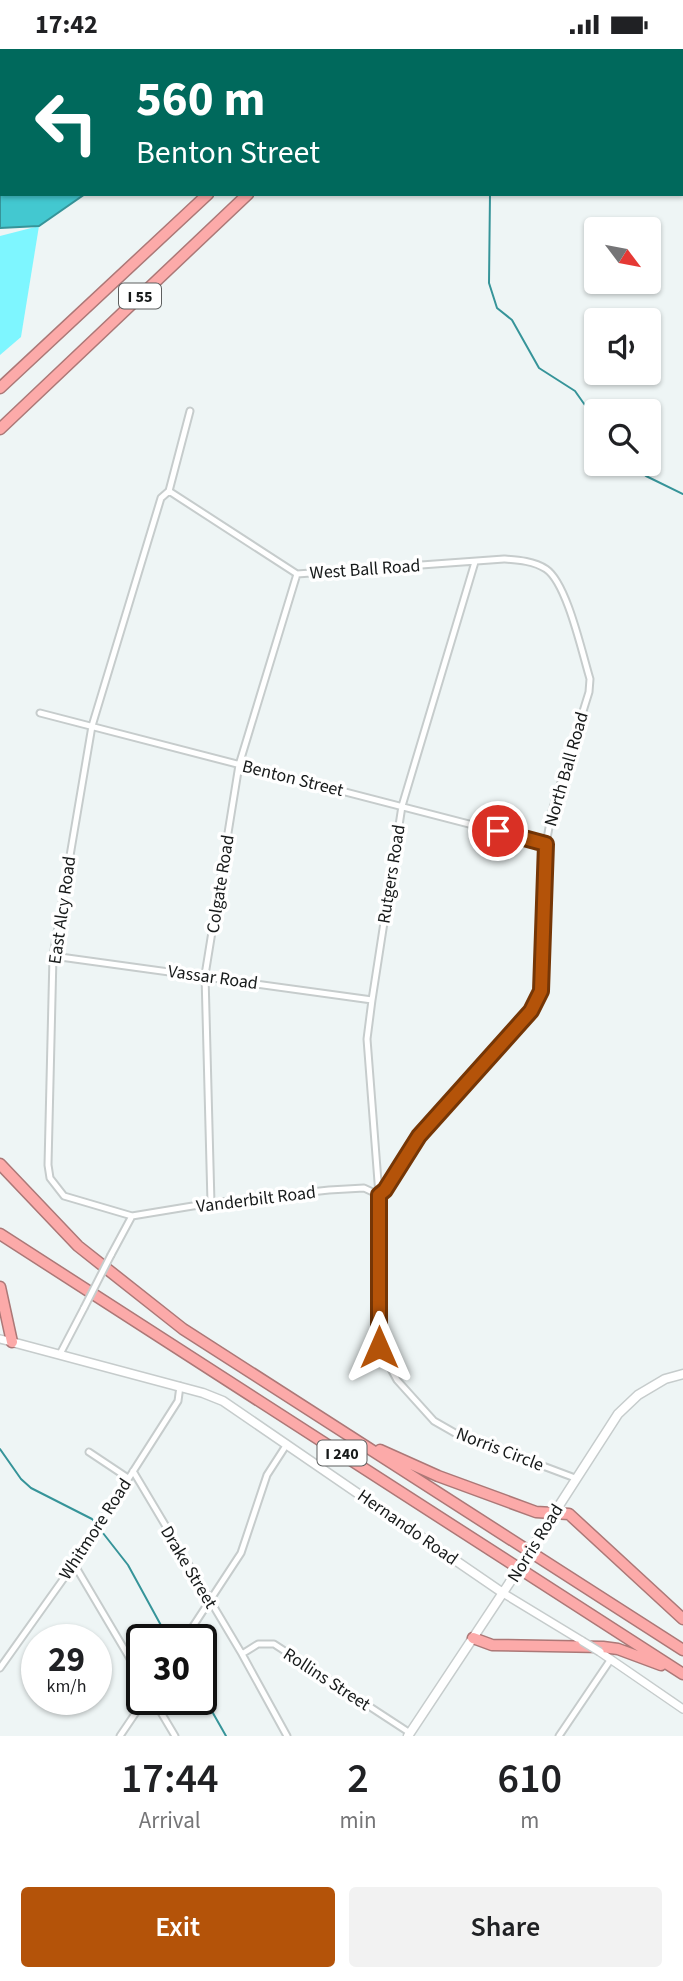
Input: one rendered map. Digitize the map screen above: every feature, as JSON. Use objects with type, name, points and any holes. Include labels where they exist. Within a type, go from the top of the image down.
[{"type":"highway","name":"I 55","points":[[0,388],[206,196]]},
{"type":"highway","name":"I 55","points":[[33,398],[246,196]]},
{"type":"highway","points":[[0,429],[33,398]]},
{"type":"highway","points":[[0,435],[33,398]]},
{"type":"highway","name":"I 240","points":[[0,1164],[78,1246],[183,1329],[683,1650]]},
{"type":"highway","name":"I 240","points":[[0,1234],[683,1674]]},
{"type":"highway","points":[[0,1287],[12,1342]]},
{"type":"highway","points":[[356,1440],[438,1476],[536,1512],[569,1514],[683,1619]]},
{"type":"highway","points":[[473,1637],[492,1645],[603,1647],[683,1674]]},
{"type":"main road","name":"Hernando Road","points":[[12,1342],[180,1386],[223,1401],[503,1593]]},
{"type":"main road","name":"Norris Road","points":[[409,1735],[618,1414],[638,1395],[666,1379],[683,1374]]},
{"type":"street","name":"East Alcy Road","points":[[132,1216],[64,1196],[50,1178],[48,1165],[53,956],[92,726],[161,498],[170,491],[190,411]]},
{"type":"street","name":"West Ball Road","points":[[170,491],[297,573],[504,559],[524,560],[541,566]]},
{"type":"street","name":"Rutgers Road","points":[[379,1195],[366,1039],[402,806],[475,562]]},
{"type":"street","name":"North Ball Road","points":[[379,1195],[385,1190],[419,1136],[538,1001],[541,991],[546,844],[552,811],[589,692],[590,679],[562,590],[553,575],[541,566]]},
{"type":"street","name":"Colgate Road","points":[[211,1203],[205,975],[239,765],[297,573]]},
{"type":"street","name":"Benton Street","points":[[40,713],[546,844]]},
{"type":"street","name":"Vassar Road","points":[[53,956],[372,1000]]},
{"type":"street","name":"Vanderbilt Road","points":[[132,1216],[211,1203],[364,1188],[379,1195]]},
{"type":"street","name":"Norris Circle","points":[[379,1195],[379,1347],[397,1380],[434,1421],[455,1433],[575,1478]]},
{"type":"street","points":[[60,1354],[132,1216]]},
{"type":"street","name":"Hernando Road","points":[[0,1339],[12,1342]]},
{"type":"street","name":"Whitmore Road","points":[[0,1668],[74,1564],[178,1401],[180,1386]]},
{"type":"street","points":[[194,1624],[241,1553],[267,1475],[287,1444]]},
{"type":"street","points":[[89,1452],[128,1478]]},
{"type":"street","name":"Drake Street","points":[[133,1471],[242,1654],[287,1736]]},
{"type":"street","points":[[74,1564],[126,1652]]},
{"type":"street","name":"Hernando Road","points":[[503,1593],[611,1659],[683,1709]]},
{"type":"street","name":"Rollins Street","points":[[242,1654],[258,1644],[274,1644],[409,1735]]},
{"type":"street","points":[[559,1736],[611,1659]]},
{"type":"street","points":[[120,1736],[134,1715]]},
{"type":"street","points":[[163,1715],[175,1736]]},
{"type":"shaded area","points":[[0,196],[82,196],[39,226],[0,228]]},
{"type":"shaded area","points":[[39,226],[21,337],[0,355],[0,236]]},
{"type":"waterway","points":[[490,196],[489,283],[497,308],[512,320],[539,368],[575,391],[584,404]]},
{"type":"waterway","points":[[646,476],[683,494]]},
{"type":"waterway","points":[[0,1449],[21,1479],[31,1488],[92,1519],[96,1524]]},
{"type":"waterway","points":[[99,1528],[128,1565],[160,1624]]},
{"type":"waterway","points":[[214,1715],[226,1736]]},
{"type":"route","points":[[379,1347],[379,1195],[385,1190],[419,1136],[531,1011],[541,991],[546,844],[498,831]]}]
